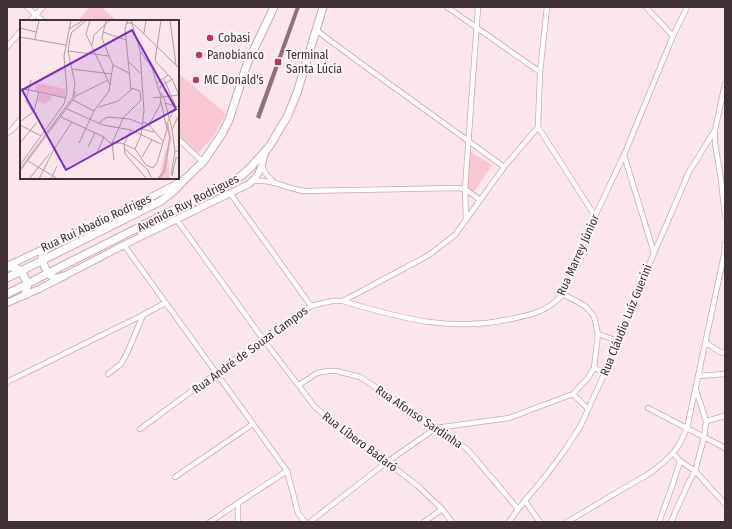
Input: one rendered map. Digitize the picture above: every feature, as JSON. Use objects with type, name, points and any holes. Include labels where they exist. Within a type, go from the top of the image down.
[{"type":"main road","name":"Avenida Ruy Rodrigues","points":[[7,278],[161,201],[175,190],[204,162],[213,150],[229,120],[247,64],[274,7]]},
{"type":"main road","name":"Avenida Ruy Rodrigues","points":[[7,294],[169,212],[224,187],[241,176],[265,152],[282,127],[294,103],[323,7]]},
{"type":"main road","points":[[58,243],[44,252],[42,261],[48,273],[56,278],[64,276]]},
{"type":"main road","points":[[7,267],[16,267],[21,270],[28,284],[25,295]]},
{"type":"street","points":[[27,7],[43,20]]},
{"type":"street","points":[[31,20],[43,7]]},
{"type":"street","points":[[447,7],[540,72]]},
{"type":"street","points":[[466,220],[465,189],[478,7]]},
{"type":"street","points":[[547,7],[540,72],[538,127],[595,216]]},
{"type":"street","points":[[646,7],[673,36]]},
{"type":"street","name":"Rua Marrey Júnior","points":[[343,301],[406,319],[457,325],[486,324],[535,314],[555,303],[563,294],[595,216],[624,155],[673,36],[687,7]]},
{"type":"street","points":[[316,30],[504,167]]},
{"type":"street","points":[[7,47],[20,32]]},
{"type":"street","points":[[725,84],[715,130],[714,143],[721,180],[725,216]]},
{"type":"street","points":[[7,133],[11,131],[20,121]]},
{"type":"street","name":"Rua André de Souza Campos","points":[[140,429],[263,339],[311,306],[332,301],[343,301],[429,255],[455,235],[504,167],[538,127]]},
{"type":"street","name":"Rua Cláudio Luíz Guerini","points":[[509,522],[566,450],[588,409],[689,172],[715,130]]},
{"type":"street","points":[[179,140],[204,162]]},
{"type":"street","points":[[254,181],[262,166],[265,152]]},
{"type":"street","points":[[624,155],[654,252]]},
{"type":"street","points":[[262,166],[266,174],[274,182]]},
{"type":"street","name":"Rua Rui Abadio Rodriges","points":[[7,267],[43,248],[58,243],[103,222],[123,210],[185,179]]},
{"type":"street","points":[[7,303],[254,181],[262,180],[274,182],[303,191],[435,188],[465,189],[480,200]]},
{"type":"street","points":[[230,193],[311,306]]},
{"type":"street","name":"Rua Líbero Badaró","points":[[177,220],[315,408],[343,431],[418,486],[442,509],[452,522]]},
{"type":"street","points":[[567,522],[650,473],[673,453],[687,428],[706,343],[725,244]]},
{"type":"street","points":[[124,245],[287,471],[298,513],[306,522]]},
{"type":"street","points":[[310,522],[387,462],[436,428],[509,418],[573,394],[588,378],[594,368],[598,334],[594,316],[586,306],[563,294]]},
{"type":"street","points":[[7,382],[143,315],[165,302]]},
{"type":"street","points":[[108,374],[121,364],[143,315]]},
{"type":"street","points":[[598,334],[618,341]]},
{"type":"street","points":[[706,343],[722,352],[725,352]]},
{"type":"street","points":[[594,368],[605,372]]},
{"type":"street","name":"Rua Afonso Sardinha","points":[[299,385],[317,373],[328,371],[348,373],[360,377],[454,439],[468,450],[518,509]]},
{"type":"street","points":[[698,376],[725,374]]},
{"type":"street","points":[[671,522],[695,472],[704,438],[706,421],[696,389]]},
{"type":"street","points":[[573,394],[588,409]]},
{"type":"street","points":[[648,408],[725,448]]},
{"type":"street","points":[[706,421],[725,416]]},
{"type":"street","points":[[175,477],[253,424]]},
{"type":"street","points":[[673,453],[680,461],[695,472],[725,504]]},
{"type":"street","points":[[659,522],[680,461]]},
{"type":"street","points":[[210,522],[287,471]]},
{"type":"street","points":[[525,501],[540,522]]},
{"type":"street","points":[[238,503],[238,522]]},
{"type":"street","points":[[424,522],[442,509]]},
{"type":"shaded area","points":[[89,7],[101,7],[116,20],[79,20]]},
{"type":"shaded area","points":[[179,74],[226,114],[213,137],[196,155],[179,140]]},
{"type":"shaded area","points":[[469,151],[492,165],[474,192],[467,187]]},
{"type":"building","name":"Terminal Santa Lúcia","points":[[296,7],[300,7],[260,119],[256,117]]},
{"type":"place","name":"Cobasi","points":[[210,38]]},
{"type":"place","name":"Panobianco","points":[[199,55]]},
{"type":"place","name":"Terminal Santa Lúcia","points":[[278,62]]},
{"type":"place","name":"MC Donald's","points":[[196,80]]}]
